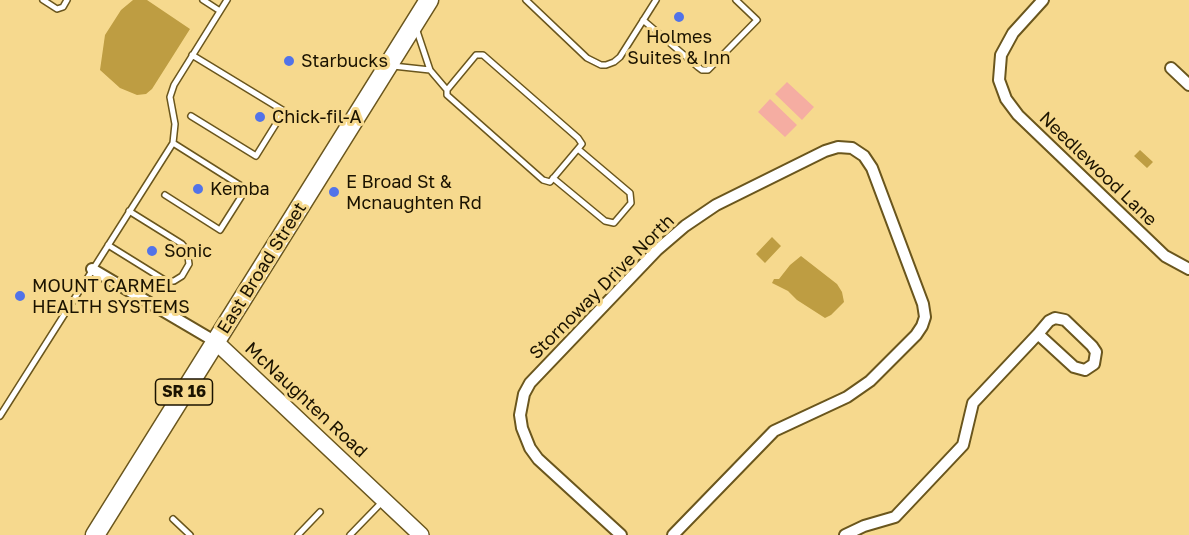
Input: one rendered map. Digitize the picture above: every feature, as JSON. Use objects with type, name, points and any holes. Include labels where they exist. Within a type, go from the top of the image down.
[{"type":"highway","name":"East Broad Street","points":[[95,535],[429,0]]},
{"type":"street","name":"Needlewood Lane","points":[[1043,0],[1012,33],[1001,55],[999,80],[1005,99],[1018,115],[1166,256],[1189,269]]},
{"type":"street","points":[[1171,68],[1189,86]]},
{"type":"street","name":"Stornoway Drive North","points":[[621,535],[538,459],[525,439],[520,416],[524,393],[530,383],[670,238],[716,205],[825,151],[847,147],[864,156],[872,168],[923,304],[925,317],[922,326],[870,381],[847,397],[774,431],[673,535]]},
{"type":"street","name":"McNaughten Road","points":[[92,269],[216,342],[421,535]]},
{"type":"street","points":[[845,535],[864,526],[895,517],[963,445],[973,403],[1049,321],[1055,318],[1065,320],[1096,352],[1094,364],[1085,370],[1074,367],[1038,334]]},
{"type":"lane","points":[[43,0],[57,9],[63,7],[67,0]]},
{"type":"lane","points":[[203,0],[220,10]]},
{"type":"lane","points":[[0,416],[173,143],[175,124],[170,98],[174,85],[227,0]]},
{"type":"lane","points":[[526,0],[587,58],[601,65],[615,62],[620,57],[656,0]]},
{"type":"lane","points":[[643,20],[698,67],[708,70],[757,20],[736,0]]},
{"type":"lane","points":[[414,24],[430,70],[447,90],[447,95],[543,180],[550,182],[582,144],[483,55],[476,55],[447,90]]},
{"type":"lane","points":[[192,55],[284,111],[256,156],[192,116]]},
{"type":"lane","points":[[388,65],[430,70]]},
{"type":"lane","points":[[165,195],[220,230],[246,189],[173,143]]},
{"type":"lane","points":[[553,177],[605,221],[614,223],[631,203],[630,193],[578,149]]},
{"type":"lane","points":[[108,245],[166,281],[182,276],[189,264],[187,250],[182,244],[129,211]]},
{"type":"lane","points":[[350,535],[384,500]]},
{"type":"lane","points":[[298,535],[320,512]]},
{"type":"lane","points":[[173,519],[190,535]]},
{"type":"shaded area","points":[[133,0],[147,0],[190,29],[152,89],[146,94],[137,95],[120,88],[100,70],[105,35],[121,10]]},
{"type":"shaded area","points":[[787,82],[814,107],[802,120],[775,94]]},
{"type":"shaded area","points":[[770,99],[797,125],[785,137],[758,112]]},
{"type":"shaded area","points":[[1140,150],[1153,162],[1147,168],[1134,156]]},
{"type":"shaded area","points":[[772,237],[781,246],[765,263],[756,254]]},
{"type":"shaded area","points":[[801,256],[837,284],[842,292],[844,302],[825,318],[797,300],[788,291],[772,283],[774,279],[779,279]]},
{"type":"place","name":"Holmes Suites & Inn","points":[[679,17]]},
{"type":"place","name":"Starbucks","points":[[289,61]]},
{"type":"place","name":"Chick-fil-A","points":[[260,117]]},
{"type":"place","name":"Kemba","points":[[198,189]]},
{"type":"place","name":"E Broad St & Mcnaughten Rd","points":[[334,192]]},
{"type":"place","name":"Sonic","points":[[152,251]]},
{"type":"place","name":"MOUNT CARMEL HEALTH SYSTEMS","points":[[20,296]]}]
